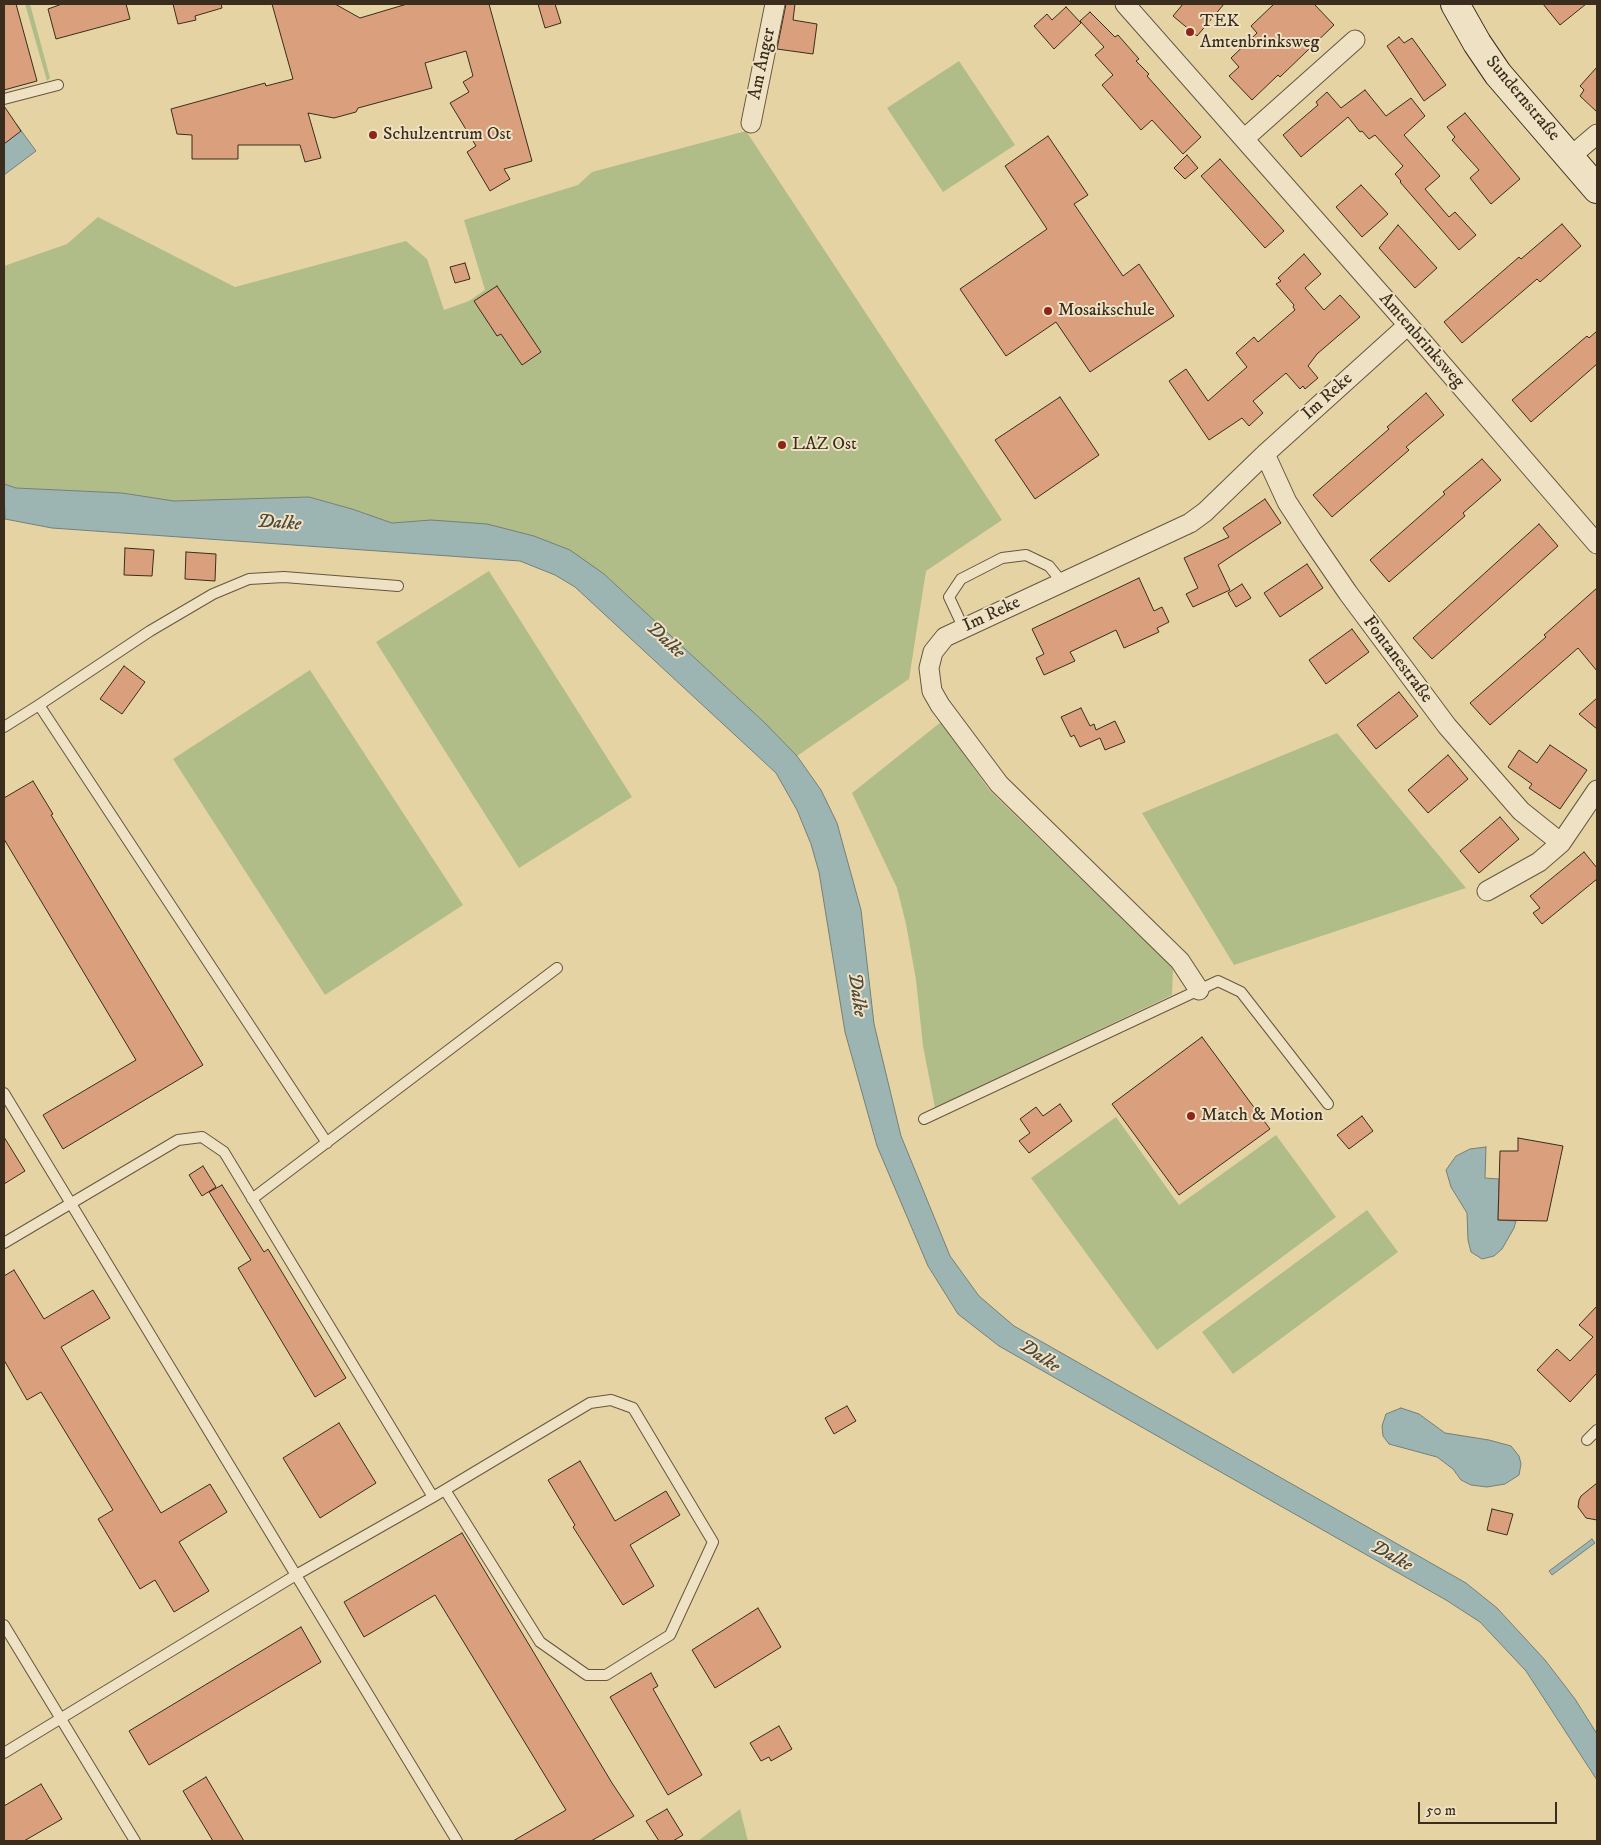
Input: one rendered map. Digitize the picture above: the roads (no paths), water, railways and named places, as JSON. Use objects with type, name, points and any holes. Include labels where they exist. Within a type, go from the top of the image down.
[{"type":"street","name":"Am Anger","points":[[751,124],[775,4]]},
{"type":"street","name":"Amtenbrinksweg","points":[[1125,4],[1408,325],[1597,544]]},
{"type":"street","name":"Sundernstraße","points":[[1455,4],[1476,43],[1498,74],[1597,189]]},
{"type":"street","points":[[1244,139],[1355,40]]},
{"type":"street","points":[[1570,157],[1597,134]]},
{"type":"street","name":"Im Reke","points":[[1199,990],[1180,961],[999,784],[940,705],[932,691],[929,668],[933,652],[945,637],[1190,523],[1205,512],[1408,325]]},
{"type":"street","name":"Fontanestraße","points":[[1266,454],[1287,502],[1348,593],[1447,726],[1520,811],[1561,843]]},
{"type":"street","points":[[1487,891],[1538,862],[1561,843],[1597,790]]},
{"type":"lane","points":[[4,99],[58,85]]},
{"type":"lane","points":[[964,629],[948,597],[961,578],[1002,558],[1026,555],[1049,566],[1062,582]]},
{"type":"lane","points":[[4,726],[158,626],[213,594],[249,579],[284,577],[398,586]]},
{"type":"lane","points":[[39,704],[327,1143]]},
{"type":"lane","points":[[252,1199],[557,968]]},
{"type":"lane","points":[[924,1119],[1218,981],[1241,992],[1328,1104]]},
{"type":"lane","points":[[4,1093],[457,1841]]},
{"type":"lane","points":[[4,1243],[178,1140],[202,1137],[224,1152],[433,1497]]},
{"type":"lane","points":[[4,1753],[296,1575],[446,1490],[590,1403],[611,1400],[633,1408],[713,1542],[670,1635],[606,1675],[588,1675],[540,1642],[446,1490]]},
{"type":"lane","points":[[1587,1440],[1597,1430]]},
{"type":"lane","points":[[4,1625],[135,1841]]},
{"type":"water","points":[[17,125],[36,151],[4,175],[4,134]]},
{"type":"water","name":"Dalke","points":[[4,484],[16,488],[122,493],[174,501],[309,497],[392,523],[431,520],[487,524],[534,536],[570,550],[604,574],[765,723],[797,756],[821,790],[837,823],[861,910],[874,1024],[901,1136],[950,1256],[979,1296],[1014,1326],[1466,1583],[1497,1608],[1545,1660],[1575,1699],[1597,1734],[1597,1780],[1526,1671],[1480,1622],[1446,1600],[999,1346],[958,1314],[928,1266],[877,1146],[845,1032],[819,872],[811,844],[797,810],[776,773],[575,587],[555,575],[520,561],[52,528],[5,519]]},
{"type":"water","points":[[1486,1147],[1485,1178],[1499,1179],[1498,1220],[1516,1221],[1502,1249],[1494,1256],[1482,1259],[1471,1252],[1468,1240],[1467,1213],[1451,1187],[1446,1170],[1456,1156],[1470,1149]]},
{"type":"water","points":[[1401,1408],[1419,1414],[1445,1433],[1489,1440],[1511,1446],[1519,1456],[1521,1464],[1519,1475],[1505,1484],[1487,1487],[1471,1485],[1461,1480],[1453,1469],[1437,1457],[1389,1444],[1383,1436],[1382,1426],[1386,1414]]},
{"type":"water","points":[[1592,1539],[1595,1543],[1552,1575],[1549,1571]]},
{"type":"place","name":"TEK Amtenbrinksweg","points":[[1190,32]]},
{"type":"place","name":"Schulzentrum Ost","points":[[373,135]]},
{"type":"place","name":"Mosaikschule","points":[[1048,311]]},
{"type":"place","name":"LAZ Ost","points":[[782,445]]},
{"type":"place","name":"Match & Motion","points":[[1191,1116]]}]
